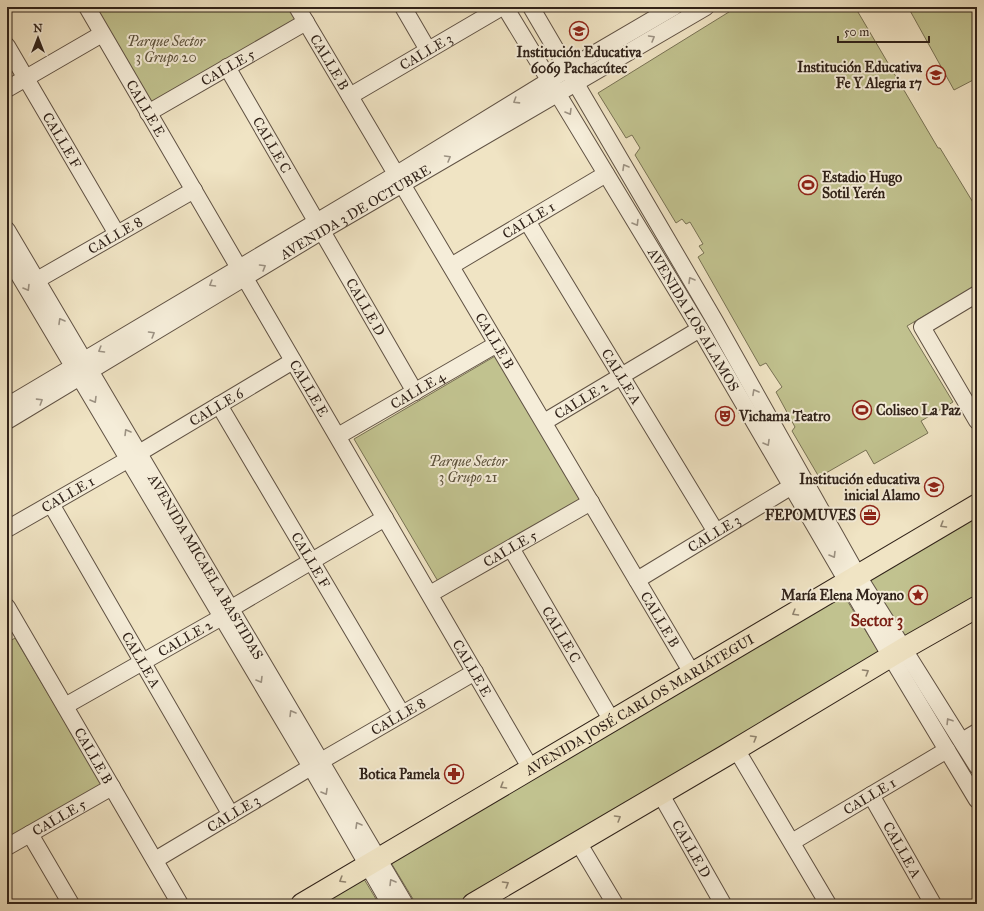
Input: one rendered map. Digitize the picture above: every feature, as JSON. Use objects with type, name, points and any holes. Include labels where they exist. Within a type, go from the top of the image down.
[{"type":"main road","name":"AVENIDA JOSÉ CARLOS MARIÁTEGUI","points":[[302,904],[977,505]]},
{"type":"main road","points":[[472,904],[977,607]]},
{"type":"street","name":"CALLE E","points":[[87,7],[531,769]]},
{"type":"street","name":"CALLE B","points":[[297,7],[692,673]]},
{"type":"street","points":[[403,7],[428,50]]},
{"type":"street","name":"CALLE 3","points":[[350,96],[503,7]]},
{"type":"street","name":"AVENIDA LOS ALAMOS","points":[[503,7],[853,578],[897,653],[947,750],[977,800]]},
{"type":"street","name":"AVENIDA LOS ALAMOS","points":[[531,7],[715,321],[791,475]]},
{"type":"street","name":"AVENIDA 3 DE OCTUBRE","points":[[572,76],[674,7]]},
{"type":"street","name":"AVENIDA 3 DE OCTUBRE","points":[[7,406],[82,368],[572,76],[706,7]]},
{"type":"street","name":"CALLE 5","points":[[148,113],[306,22]]},
{"type":"street","points":[[7,89],[102,34]]},
{"type":"street","name":"CALLE F","points":[[7,46],[117,234]]},
{"type":"street","name":"CALLE C","points":[[227,68],[319,226]]},
{"type":"street","name":"CALLE 1","points":[[451,266],[606,174]]},
{"type":"street","name":"CALLE 8","points":[[37,280],[194,190]]},
{"type":"street","name":"CALLE A","points":[[527,221],[716,532]]},
{"type":"street","name":"CALLE D","points":[[319,226],[415,392]]},
{"type":"street","name":"AVENIDA MICAELA BASTIDAS","points":[[7,230],[37,280],[82,368]]},
{"type":"street","name":"AVENIDA MICAELA BASTIDAS","points":[[7,255],[82,368],[316,764],[372,862],[390,904]]},
{"type":"street","points":[[977,294],[922,327],[977,420]]},
{"type":"street","name":"CALLE 2","points":[[544,422],[700,329]]},
{"type":"street","name":"CALLE 4","points":[[338,436],[497,344]]},
{"type":"street","name":"CALLE 6","points":[[134,456],[293,361]]},
{"type":"street","name":"AVENIDA 3 DE OCTUBRE","points":[[7,421],[82,368]]},
{"type":"street","name":"CALLE F","points":[[219,405],[402,714]]},
{"type":"street","name":"CALLE 1","points":[[7,529],[134,456]]},
{"type":"street","name":"CALLE 3","points":[[637,580],[716,532],[791,475]]},
{"type":"street","name":"CALLE 5","points":[[430,594],[591,502]]},
{"type":"street","name":"CALLE A","points":[[51,504],[231,814]]},
{"type":"street","name":"CALLE 2","points":[[65,706],[226,613],[385,518]]},
{"type":"street","name":"CALLE C","points":[[511,548],[612,721]]},
{"type":"street","name":"CALLE B","points":[[7,607],[13,631],[65,706],[180,904]]},
{"type":"street","name":"AVENIDA LOS ALAMOS","points":[[897,653],[962,741],[977,766]]},
{"type":"street","name":"CALLE 8","points":[[316,764],[475,672]]},
{"type":"street","points":[[962,741],[977,732]]},
{"type":"street","points":[[736,749],[828,904]]},
{"type":"street","name":"CALLE 1","points":[[792,842],[947,750]]},
{"type":"street","name":"CALLE 3","points":[[155,860],[316,764]]},
{"type":"street","name":"CALLE 5","points":[[7,847],[112,787]]},
{"type":"street","name":"CALLE D","points":[[660,794],[723,904]]},
{"type":"street","name":"CALLE A","points":[[871,796],[933,904]]},
{"type":"street","points":[[30,834],[71,904]]},
{"type":"street","points":[[578,842],[615,904]]},
{"type":"street","name":"AVENIDA MICAELA BASTIDAS","points":[[372,862],[405,904]]},
{"type":"green space","name":"Parque Sector 3 Grupo 20","points":[[93,7],[291,7],[297,18],[151,106]]},
{"type":"green space","name":"Estadio Hugo Sotil Yerén","points":[[737,7],[855,7],[938,148],[940,148],[977,209],[977,285],[907,326],[953,402],[921,421],[928,433],[874,464],[866,450],[819,477],[792,431],[795,427],[776,392],[782,387],[766,363],[760,366],[698,257],[704,253],[699,246],[703,244],[690,222],[686,224],[682,219],[676,223],[635,155],[640,148],[632,135],[626,138],[598,93]]},
{"type":"green space","points":[[908,7],[977,7],[977,78],[954,90]]},
{"type":"green space","name":"Parque Sector 3 Grupo 21","points":[[497,355],[582,500],[439,583],[354,439]]},
{"type":"green space","points":[[977,513],[977,597],[908,638],[901,637],[870,583],[871,576]]},
{"type":"green space","points":[[843,594],[880,654],[461,904],[416,904],[390,861]]},
{"type":"green space","points":[[15,638],[102,785],[7,840],[7,643]]},
{"type":"green space","points":[[364,879],[379,904],[314,904]]},
{"type":"place","name":"Institución Educativa 6069 Pachacútec","points":[[579,31]]},
{"type":"place","name":"Institución Educativa Fe Y Alegria 17","points":[[936,75]]},
{"type":"place","name":"Estadio Hugo Sotil Yerén","points":[[808,185]]},
{"type":"place","name":"Coliseo La Paz","points":[[862,410]]},
{"type":"place","name":"Vichama Teatro","points":[[725,416]]},
{"type":"place","name":"Institución educativa inicial Alamo","points":[[934,487]]},
{"type":"place","name":"FEPOMUVES","points":[[870,515]]},
{"type":"place","name":"María Elena Moyano","points":[[918,595]]},
{"type":"place","name":"Botica Pamela","points":[[454,774]]},
{"type":"district","name":"Sector 3","points":[[877,620]]}]
